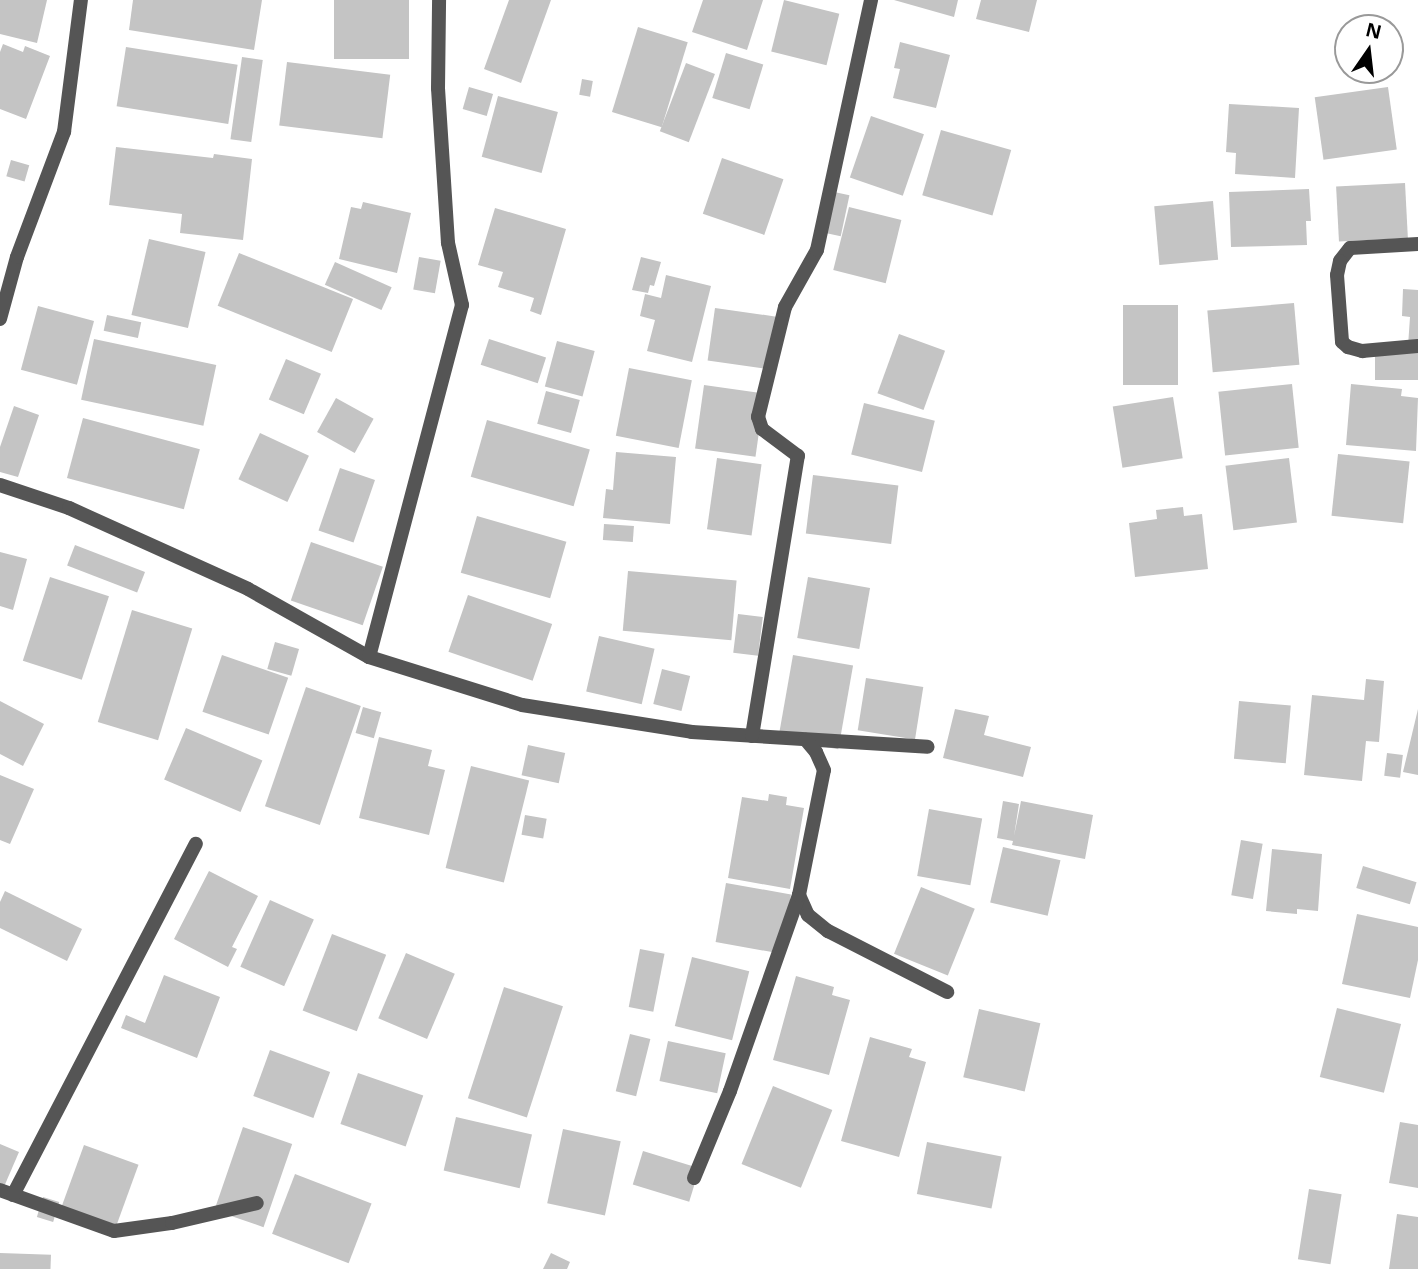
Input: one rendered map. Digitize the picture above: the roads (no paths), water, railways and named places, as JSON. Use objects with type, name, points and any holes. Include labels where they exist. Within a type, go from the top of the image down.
[{"type":"street","points":[[0,319],[18,257],[65,132],[81,0]]},
{"type":"street","points":[[369,657],[462,305],[448,243],[438,88],[439,0]]},
{"type":"street","points":[[752,736],[798,456],[762,429],[758,417],[785,307],[817,250],[871,0]]},
{"type":"street","points":[[1418,244],[1350,248],[1340,261],[1337,275],[1342,342],[1362,351],[1418,346]]},
{"type":"street","points":[[0,485],[69,508],[248,589],[369,657],[522,705],[692,732],[928,747]]},
{"type":"street","points":[[694,1178],[730,1091],[799,895],[824,770],[816,752],[806,740]]},
{"type":"street","points":[[196,844],[6,1192],[114,1231],[172,1223],[257,1203]]},
{"type":"street","points":[[799,895],[808,915],[828,932],[947,992]]}]
